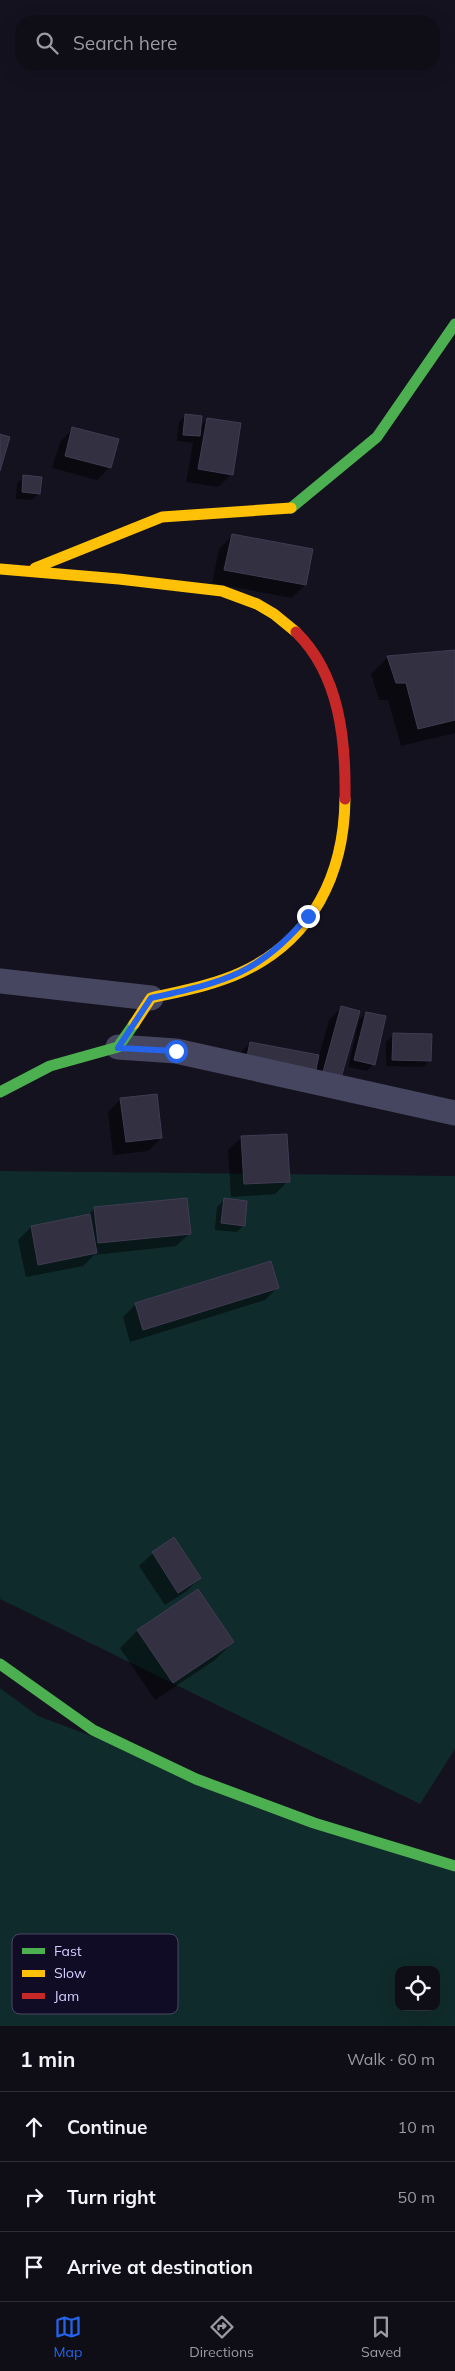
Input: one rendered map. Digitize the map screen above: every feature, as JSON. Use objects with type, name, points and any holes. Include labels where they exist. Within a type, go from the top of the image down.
[{"type":"street","points":[[29,571],[162,517],[289,509],[377,437],[455,324]]},
{"type":"street","points":[[0,569],[92,575],[218,590],[256,603],[289,625],[316,656],[331,689],[341,731],[346,782],[342,839],[326,894],[288,941],[252,968],[218,983],[151,998],[0,981]]},
{"type":"street","points":[[118,1048],[151,998]]},
{"type":"street","points":[[0,1092],[50,1066],[118,1048],[176,1051],[455,1113]]},
{"type":"street","points":[[0,1664],[93,1730],[196,1779],[314,1823],[455,1866]]},
{"type":"green space","points":[[0,1171],[455,1176],[455,1749],[420,1804],[0,1599]]},
{"type":"green space","points":[[0,1688],[38,1716],[455,1872],[455,2026],[0,2026]]},
{"type":"building","points":[[185,414],[202,416],[200,436],[183,435]]},
{"type":"building","points":[[207,418],[241,423],[233,475],[198,469]]},
{"type":"building","points":[[72,427],[119,439],[111,468],[65,456]]},
{"type":"building","points":[[0,434],[10,437],[0,471]]},
{"type":"building","points":[[23,475],[42,477],[40,494],[22,492]]},
{"type":"building","points":[[232,534],[313,549],[306,585],[224,570]]},
{"type":"building","points":[[455,650],[455,720],[418,729],[406,683],[396,683],[387,656]]},
{"type":"building","points":[[341,1006],[360,1011],[341,1078],[323,1072]]},
{"type":"building","points":[[366,1012],[386,1016],[375,1065],[354,1060]]},
{"type":"building","points":[[393,1033],[432,1034],[431,1061],[392,1060]]},
{"type":"building","points":[[250,1042],[319,1055],[315,1074],[246,1061]]},
{"type":"building","points":[[157,1094],[162,1138],[126,1142],[120,1098]]},
{"type":"building","points":[[287,1134],[290,1182],[244,1184],[241,1136]]},
{"type":"building","points":[[187,1198],[191,1234],[98,1243],[94,1207]]},
{"type":"building","points":[[224,1198],[247,1201],[245,1226],[221,1223]]},
{"type":"building","points":[[90,1214],[97,1253],[38,1265],[31,1226]]},
{"type":"building","points":[[271,1261],[279,1288],[143,1330],[135,1303]]},
{"type":"building","points":[[174,1537],[201,1578],[178,1593],[152,1552]]},
{"type":"building","points":[[198,1589],[234,1642],[173,1683],[137,1630]]},
{"type":"traffic: fast","points":[[291,508],[377,437],[455,324]]},
{"type":"traffic: fast","points":[[0,1092],[50,1066],[118,1047],[134,1024]]},
{"type":"traffic: fast","points":[[0,1664],[93,1730],[196,1779],[314,1823],[455,1866]]},
{"type":"traffic: slow","points":[[35,568],[162,517],[291,508]]},
{"type":"traffic: slow","points":[[0,569],[119,579],[222,591],[257,604],[274,614],[296,632]]},
{"type":"traffic: slow","points":[[134,1024],[151,998],[220,981],[242,972],[267,958],[288,942],[306,923],[320,901],[331,878],[343,827],[345,799]]},
{"type":"traffic: jam","points":[[296,632],[311,649],[331,688],[342,732],[345,799]]},
{"type":"route","points":[[176,1051],[118,1048],[151,998],[218,983],[252,968],[288,941],[308,916]]}]
